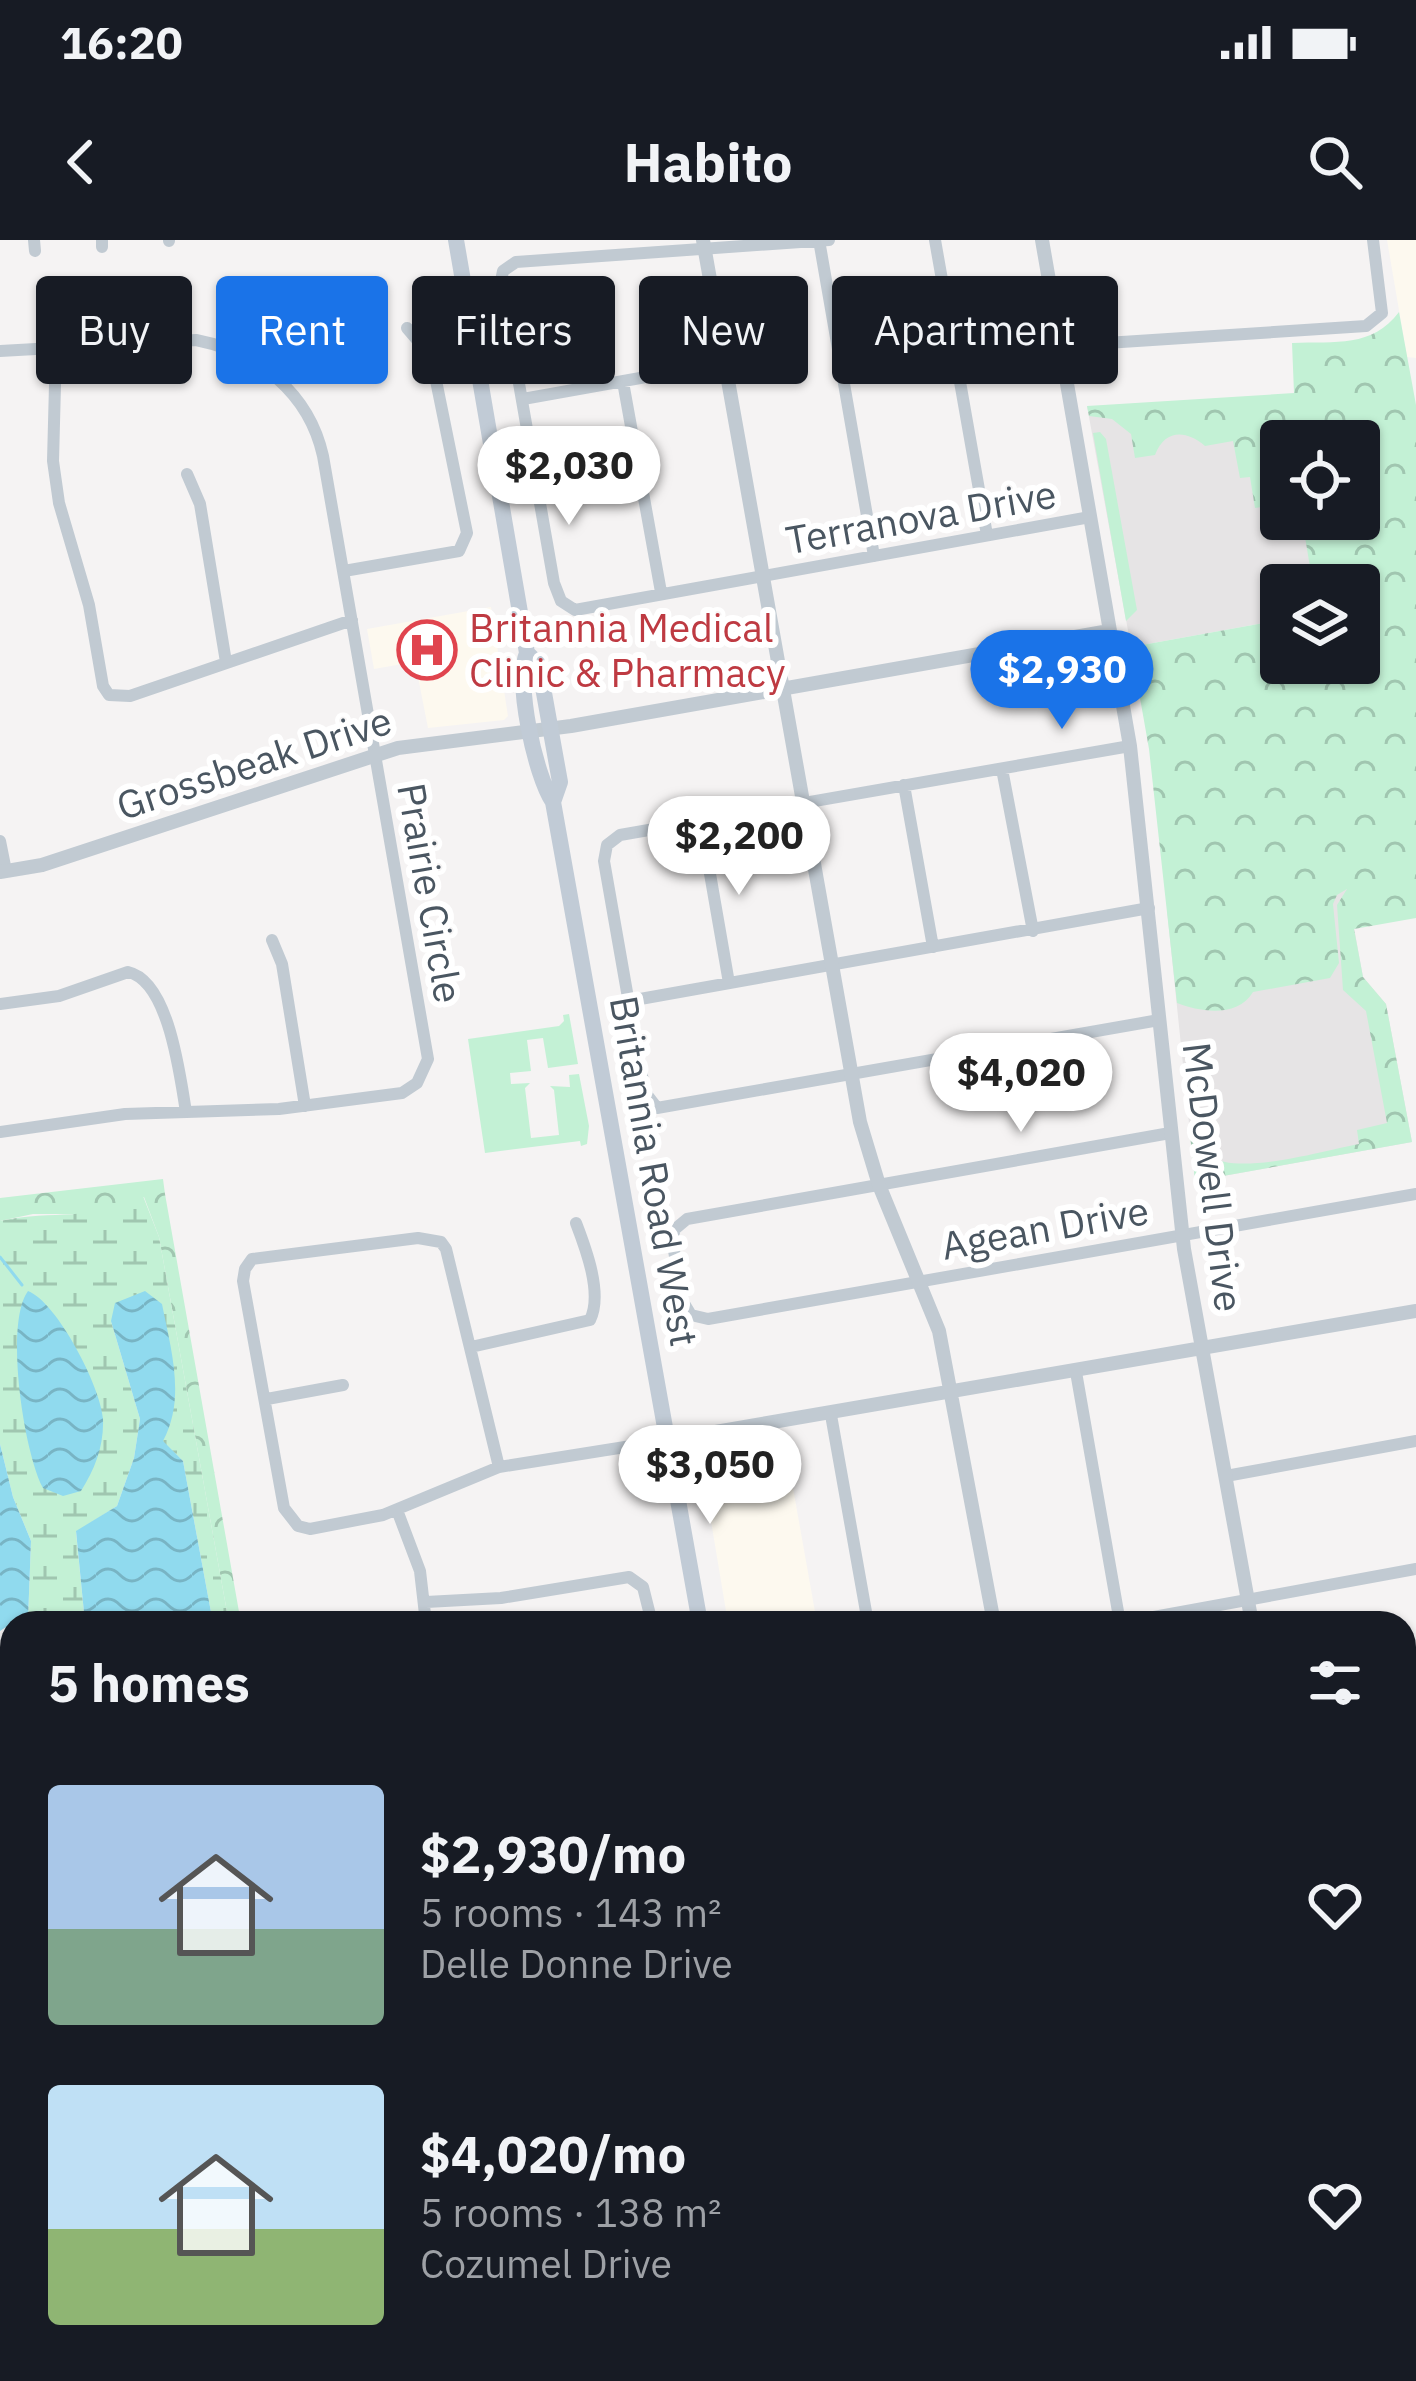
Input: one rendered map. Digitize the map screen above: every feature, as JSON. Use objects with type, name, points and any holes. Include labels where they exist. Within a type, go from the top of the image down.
[{"type":"main road","name":"Britannia Road West","points":[[455,240],[527,653],[521,668],[541,731],[542,785],[553,802],[698,1611]]},
{"type":"street","points":[[819,240],[874,556]]},
{"type":"street","points":[[709,276],[703,244],[829,240]]},
{"type":"street","points":[[935,240],[987,535]]},
{"type":"street","name":"McDowell Drive","points":[[1042,240],[1048,276]]},
{"type":"street","points":[[1118,342],[1375,323],[1384,301],[1373,240]]},
{"type":"street","name":"Terranova Drive","points":[[703,244],[516,262],[508,266],[501,281],[554,584],[561,601],[575,610],[1090,517]]},
{"type":"street","points":[[344,572],[460,551],[467,533],[431,356],[407,328]]},
{"type":"street","name":"Prairie Circle","points":[[0,350],[36,348]]},
{"type":"street","points":[[523,399],[639,379]]},
{"type":"street","points":[[623,382],[662,592]]},
{"type":"street","points":[[55,384],[53,461],[59,502],[109,695],[130,696],[352,620]]},
{"type":"street","name":"Prairie Circle","points":[[0,1132],[125,1114],[305,1106],[402,1093],[427,1068],[321,447],[313,426],[284,384]]},
{"type":"street","points":[[728,384],[867,1152],[939,1330],[992,1611]]},
{"type":"street","name":"McDowell Drive","points":[[1067,384],[1130,746],[1182,1234],[1250,1611]]},
{"type":"street","points":[[187,474],[200,504],[226,662]]},
{"type":"street","name":"Grossbeak Drive","points":[[3,872],[77,854],[398,748],[541,731],[1109,631]]},
{"type":"street","points":[[1130,746],[620,835],[607,845],[604,861],[646,1095],[657,1108],[1159,1020]]},
{"type":"street","points":[[1002,769],[1033,931]]},
{"type":"street","points":[[904,785],[933,947]]},
{"type":"street","points":[[701,822],[729,982]]},
{"type":"street","points":[[0,842],[3,872]]},
{"type":"street","points":[[629,1001],[1149,908]]},
{"type":"street","points":[[272,940],[282,964],[305,1106]]},
{"type":"street","points":[[0,1004],[59,996],[128,972],[140,975],[149,983],[172,1036],[186,1112]]},
{"type":"street","name":"Agean Drive","points":[[1170,1133],[680,1223],[671,1238],[682,1300],[691,1315],[708,1318],[1416,1193]]},
{"type":"street","points":[[471,1347],[590,1320],[595,1311],[587,1251],[576,1223]]},
{"type":"street","points":[[499,1467],[446,1249],[432,1238],[259,1255],[245,1268],[284,1508],[298,1526],[310,1529],[398,1510],[499,1467],[1416,1311]]},
{"type":"street","points":[[1076,1372],[1119,1611]]},
{"type":"street","points":[[267,1399],[343,1385]]},
{"type":"street","points":[[831,1414],[866,1611]]},
{"type":"street","points":[[1226,1476],[1416,1441]]},
{"type":"street","points":[[398,1510],[411,1541],[426,1611]]},
{"type":"street","points":[[1187,1611],[1416,1569]]},
{"type":"street","points":[[426,1602],[501,1598],[629,1576],[643,1587],[649,1611]]},
{"type":"shaded area","points":[[1387,240],[1416,240],[1416,358],[1407,357]]},
{"type":"shaded area","points":[[1087,406],[1260,437],[1260,540],[1310,540],[1314,564],[1260,564],[1260,624],[1131,647]]},
{"type":"shaded area","points":[[491,607],[508,716],[428,728],[417,672],[425,670],[414,662],[374,669],[367,629]]},
{"type":"shaded area","points":[[1347,889],[1363,977],[1386,1004],[1412,1142],[1195,1181],[1167,910]]},
{"type":"shaded area","points":[[785,1443],[815,1611],[726,1611],[704,1479],[719,1454]]},
{"type":"green space","points":[[1399,312],[1416,405],[1416,918],[1354,929],[1363,977],[1386,1004],[1412,1142],[1195,1181],[1190,1135],[1203,1136],[1213,1149],[1209,1156],[1223,1162],[1260,1163],[1359,1144],[1357,1130],[1387,1123],[1366,1011],[1343,990],[1337,905],[1347,889],[1333,904],[1339,963],[1330,978],[1253,992],[1228,1009],[1196,1009],[1177,1003],[1149,749],[1131,647],[1260,624],[1260,684],[1380,684],[1380,564],[1310,564],[1306,540],[1380,540],[1380,420],[1260,420],[1260,507],[1255,508],[1250,477],[1240,478],[1233,441],[1205,446],[1177,435],[1164,440],[1155,455],[1135,458],[1131,434],[1112,419],[1089,416],[1087,406],[1294,393],[1292,343],[1365,337]]},
{"type":"green space","points":[[1100,432],[1106,439],[1137,610],[1126,621],[1093,433]]},
{"type":"green space","points":[[569,1014],[578,1064],[548,1068],[543,1038],[527,1040],[531,1071],[510,1073],[511,1084],[530,1083],[525,1088],[531,1138],[559,1135],[550,1086],[570,1087],[569,1075],[579,1074],[589,1126],[587,1144],[581,1146],[580,1141],[485,1153],[468,1039],[559,1026],[563,1015]]},
{"type":"green space","points":[[163,1179],[239,1611],[227,1611],[159,1237],[144,1197],[102,1214],[33,1214],[0,1221],[0,1198]]},
{"type":"green space","points":[[143,1196],[159,1237],[227,1611],[211,1611],[183,1461],[162,1441],[111,1321],[140,1419],[134,1458],[117,1506],[76,1532],[84,1611],[28,1611],[31,1541],[13,1497],[0,1444],[0,1221],[88,1213]]},
{"type":"water","points":[[28,1291],[52,1311],[76,1347],[95,1387],[103,1419],[100,1448],[90,1474],[81,1491],[63,1496],[43,1488],[24,1419],[17,1359],[21,1308]]},
{"type":"water","points":[[145,1291],[162,1304],[175,1391],[163,1441],[183,1461],[211,1611],[84,1611],[76,1531],[117,1506],[134,1458],[140,1419],[111,1321],[115,1303]]},
{"type":"water","points":[[0,1444],[13,1497],[31,1541],[28,1611],[0,1611]]},
{"type":"waterway","points":[[0,1257],[22,1285]]},
{"type":"place","name":"Britannia Medical Clinic & Pharmacy","points":[[427,650]]}]
